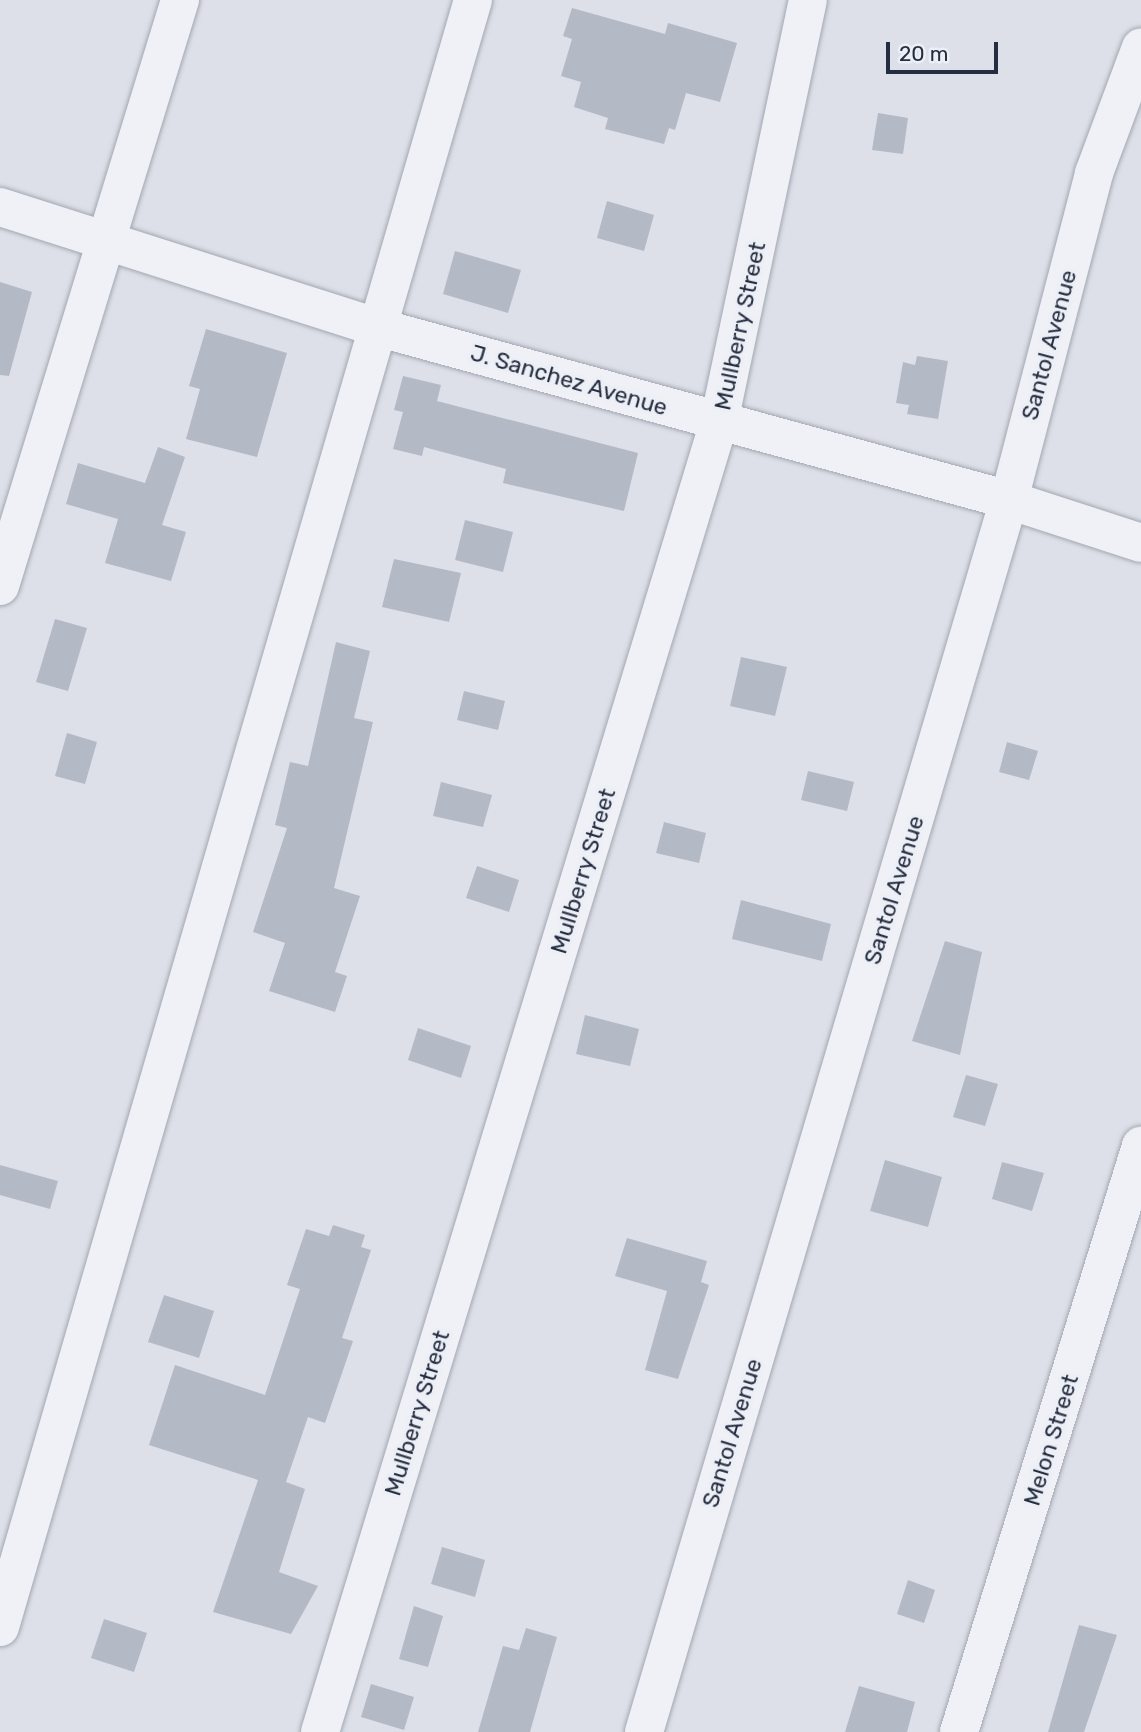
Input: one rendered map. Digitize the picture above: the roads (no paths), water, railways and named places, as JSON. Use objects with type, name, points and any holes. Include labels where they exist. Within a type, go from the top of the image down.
[{"type":"street","points":[[0,586],[104,238],[180,0]]},
{"type":"street","points":[[0,1627],[380,328],[473,0]]},
{"type":"street","name":"Mullberry Street","points":[[320,1732],[719,422],[808,0]]},
{"type":"street","name":"Santol Avenue","points":[[644,1732],[1009,500],[1094,173],[1141,47]]},
{"type":"street","name":"J. Sanchez Avenue","points":[[0,207],[380,328],[1009,500],[1141,543]]},
{"type":"street","name":"Melon Street","points":[[959,1732],[1141,1146]]}]
